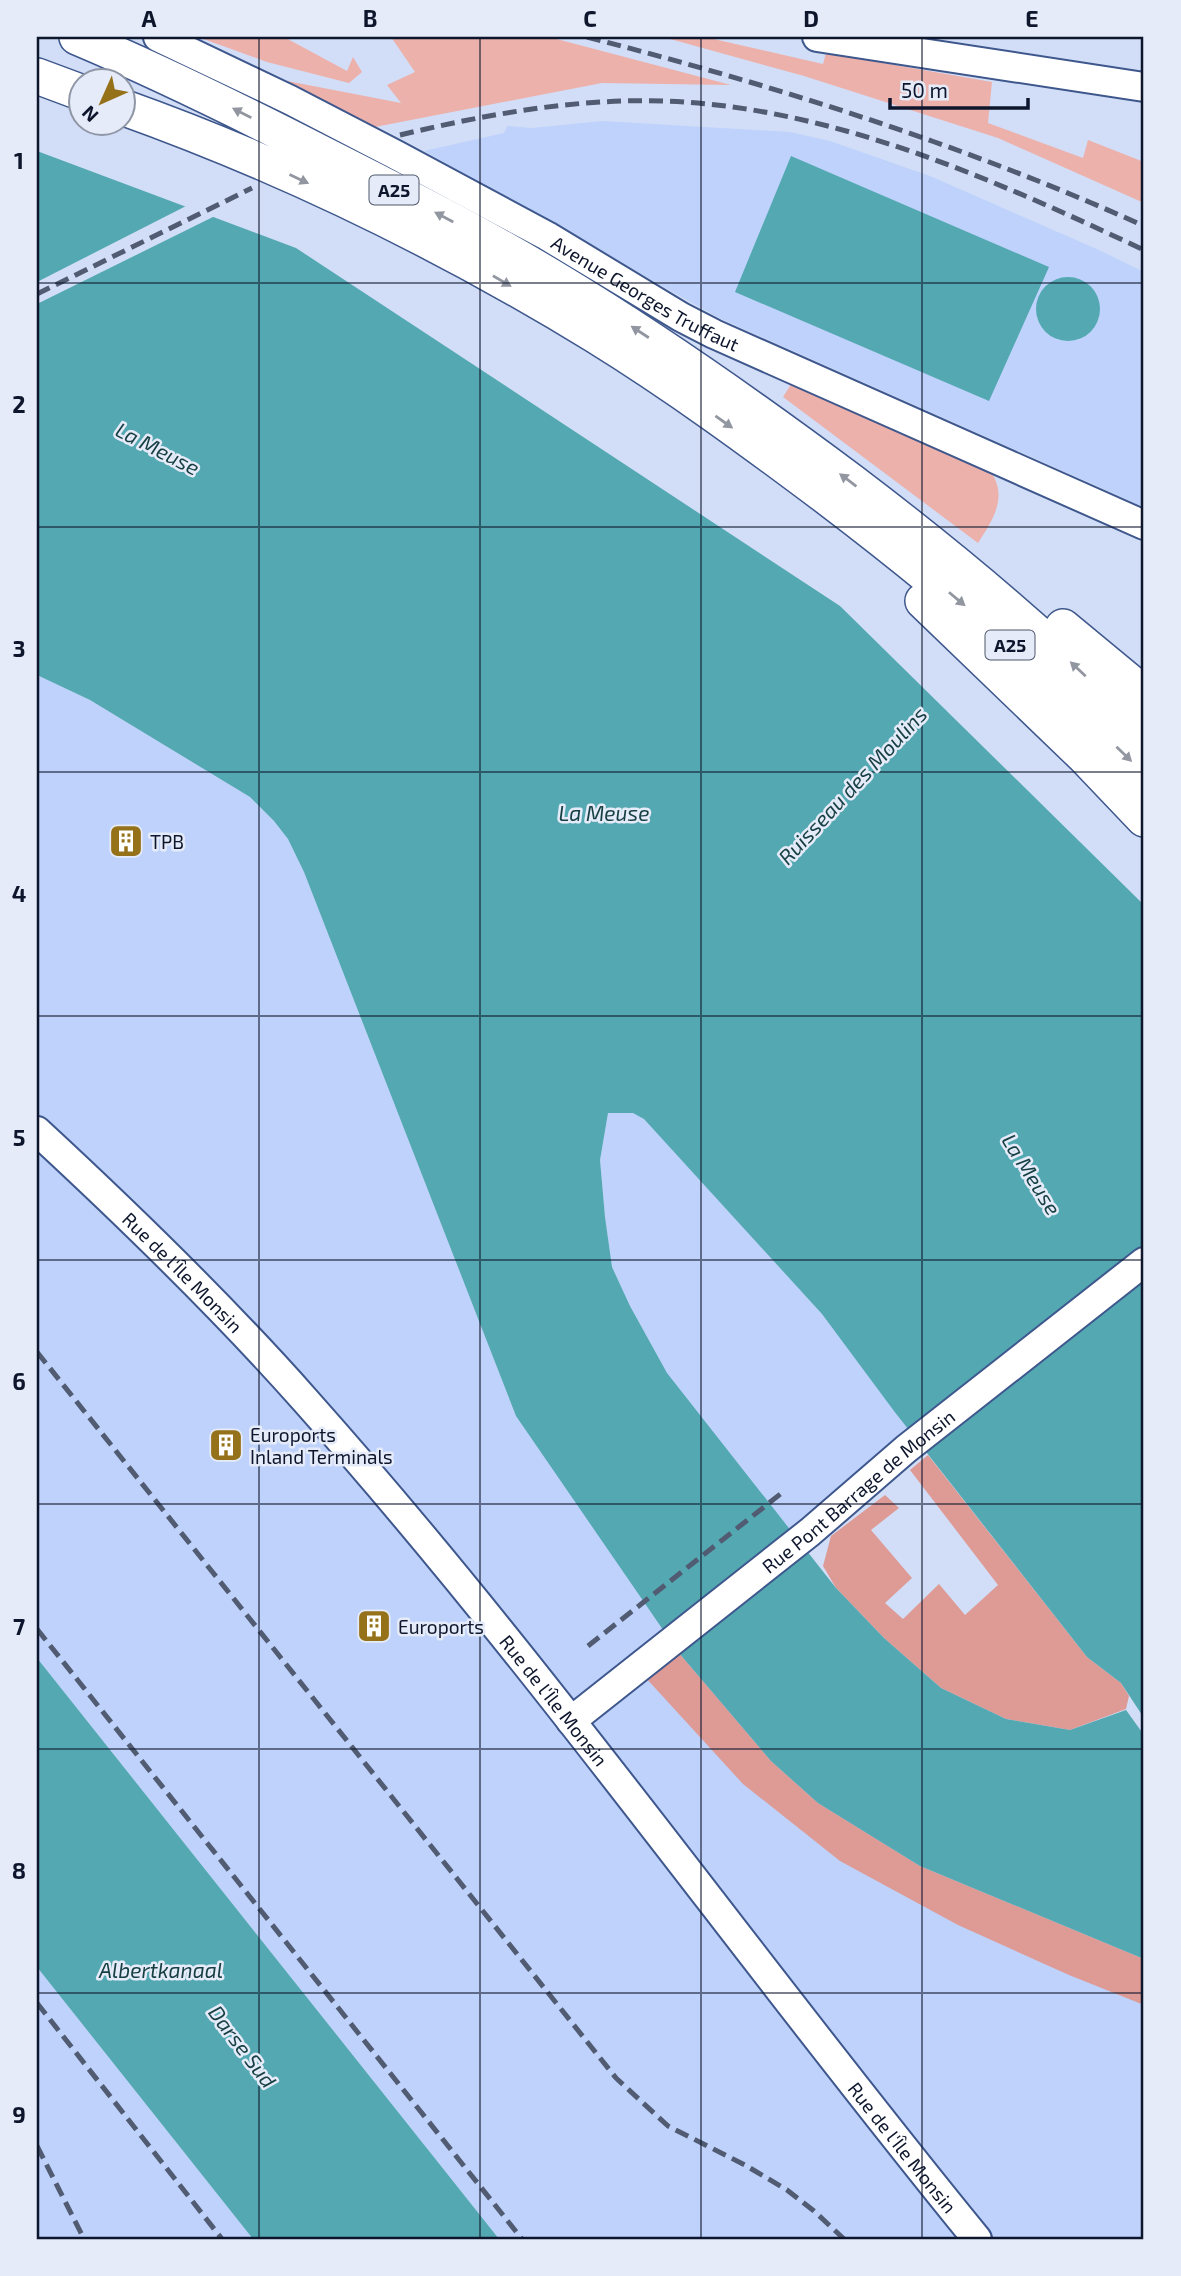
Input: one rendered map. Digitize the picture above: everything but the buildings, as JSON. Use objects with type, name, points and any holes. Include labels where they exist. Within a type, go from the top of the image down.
[{"type":"highway","name":"A25","points":[[77,37],[172,78],[396,191],[557,280],[707,376],[903,521],[1014,612],[1144,734]]},
{"type":"highway","points":[[37,76],[66,87]]},
{"type":"highway","name":"A25","points":[[136,112],[268,164],[380,217],[490,274],[596,336],[668,383],[745,437],[931,578],[1042,674],[1144,774]]},
{"type":"highway","points":[[903,521],[936,528],[1059,623],[1144,694]]},
{"type":"highway","name":"A25","points":[[865,526],[910,588],[1084,756],[1144,819]]},
{"type":"street","name":"Avenue Georges Truffaut","points":[[158,37],[290,100],[396,155],[547,236],[671,312],[714,334],[1144,525]]},
{"type":"street","points":[[817,37],[1144,87]]},
{"type":"street","name":"Rue de l'Île Monsin","points":[[37,1131],[180,1268],[305,1400],[414,1527],[571,1721],[977,2239]]},
{"type":"street","name":"Rue Pont Barrage de Monsin","points":[[571,1721],[810,1532],[906,1449],[1144,1262]]},
{"type":"shaded area","points":[[198,37],[284,37],[347,71],[353,57],[362,72],[349,83],[267,62]]},
{"type":"shaded area","points":[[391,37],[549,37],[731,85],[602,83],[375,127],[282,80],[401,103],[387,85],[415,72]]},
{"type":"shaded area","points":[[663,37],[705,37],[823,64],[826,53],[992,82],[988,123],[1083,158],[1088,140],[1144,162],[1144,203],[998,138],[804,76]]},
{"type":"shaded area","points":[[603,121],[790,132],[830,141],[930,176],[1144,272],[1144,507],[717,317],[424,151],[504,133],[507,126],[531,128]]},
{"type":"shaded area","points":[[793,381],[991,472],[996,481],[998,499],[989,526],[978,543],[783,397]]},
{"type":"shaded area","points":[[37,675],[90,700],[250,797],[288,839],[304,872],[516,1416],[667,1373],[612,1267],[605,1217],[600,1160],[608,1113],[633,1113],[644,1118],[822,1314],[916,1438],[803,1518],[663,1631],[920,1866],[1144,1959],[1144,2239],[499,2239],[37,1658]]},
{"type":"shaded area","points":[[928,1455],[1087,1657],[1121,1683],[1129,1696],[1126,1709],[1070,1730],[1006,1719],[941,1688],[884,1638],[836,1588],[823,1566],[831,1536],[885,1495],[899,1508],[871,1530],[912,1578],[885,1603],[903,1619],[939,1584],[965,1615],[998,1585],[910,1470]]},
{"type":"shaded area","points":[[679,1653],[771,1761],[818,1803],[920,1866],[1144,1959],[1144,2005],[958,1925],[840,1861],[743,1784],[645,1677]]},
{"type":"shaded area","points":[[37,1967],[253,2239],[37,2239]]},
{"type":"water","name":"La Meuse","points":[[37,151],[296,248],[840,606],[1144,905],[1144,1718],[1121,1683],[1087,1657],[894,1411],[822,1314],[644,1119],[633,1113],[608,1113],[600,1160],[612,1267],[630,1306],[667,1373],[836,1588],[884,1638],[941,1688],[1006,1719],[1070,1730],[1126,1710],[1144,1735],[1144,1959],[920,1866],[818,1803],[771,1761],[679,1653],[516,1416],[304,872],[288,839],[250,797],[90,700],[37,675]]},
{"type":"water","points":[[791,156],[1049,267],[989,401],[735,292]]},
{"type":"water","points":[[1062,277],[1074,277],[1091,286],[1098,297],[1098,321],[1091,332],[1074,341],[1062,341],[1050,336],[1041,327],[1036,315],[1036,303],[1041,291],[1050,282]]},
{"type":"water","name":"Albertkanaal","points":[[37,1658],[499,2239],[253,2239],[37,1967]]},
{"type":"pier","points":[[190,204],[217,215],[37,304],[37,282]]},
{"type":"railway","points":[[587,37],[729,76],[869,120],[1008,169],[1144,226]]},
{"type":"railway","points":[[400,135],[499,114],[599,102],[667,101],[730,107],[791,117],[913,152],[1030,198],[1144,250]]},
{"type":"railway","points":[[37,294],[252,188]]},
{"type":"railway","points":[[37,1352],[616,2078],[668,2126],[745,2165],[787,2190],[844,2239]]},
{"type":"railway","points":[[588,1646],[783,1492]]},
{"type":"railway","points":[[37,1629],[522,2239]]},
{"type":"railway","points":[[37,2003],[222,2239]]},
{"type":"railway","points":[[37,2146],[84,2239]]},
{"type":"place","name":"TPB","points":[[126,841]]},
{"type":"place","name":"Euroports Inland Terminals","points":[[226,1445]]},
{"type":"place","name":"Euroports","points":[[374,1626]]},
{"type":"water label","name":"Ruisseau des Moulins","points":[[852,785]]},
{"type":"water label","name":"Darse Sud","points":[[243,2046]]}]
